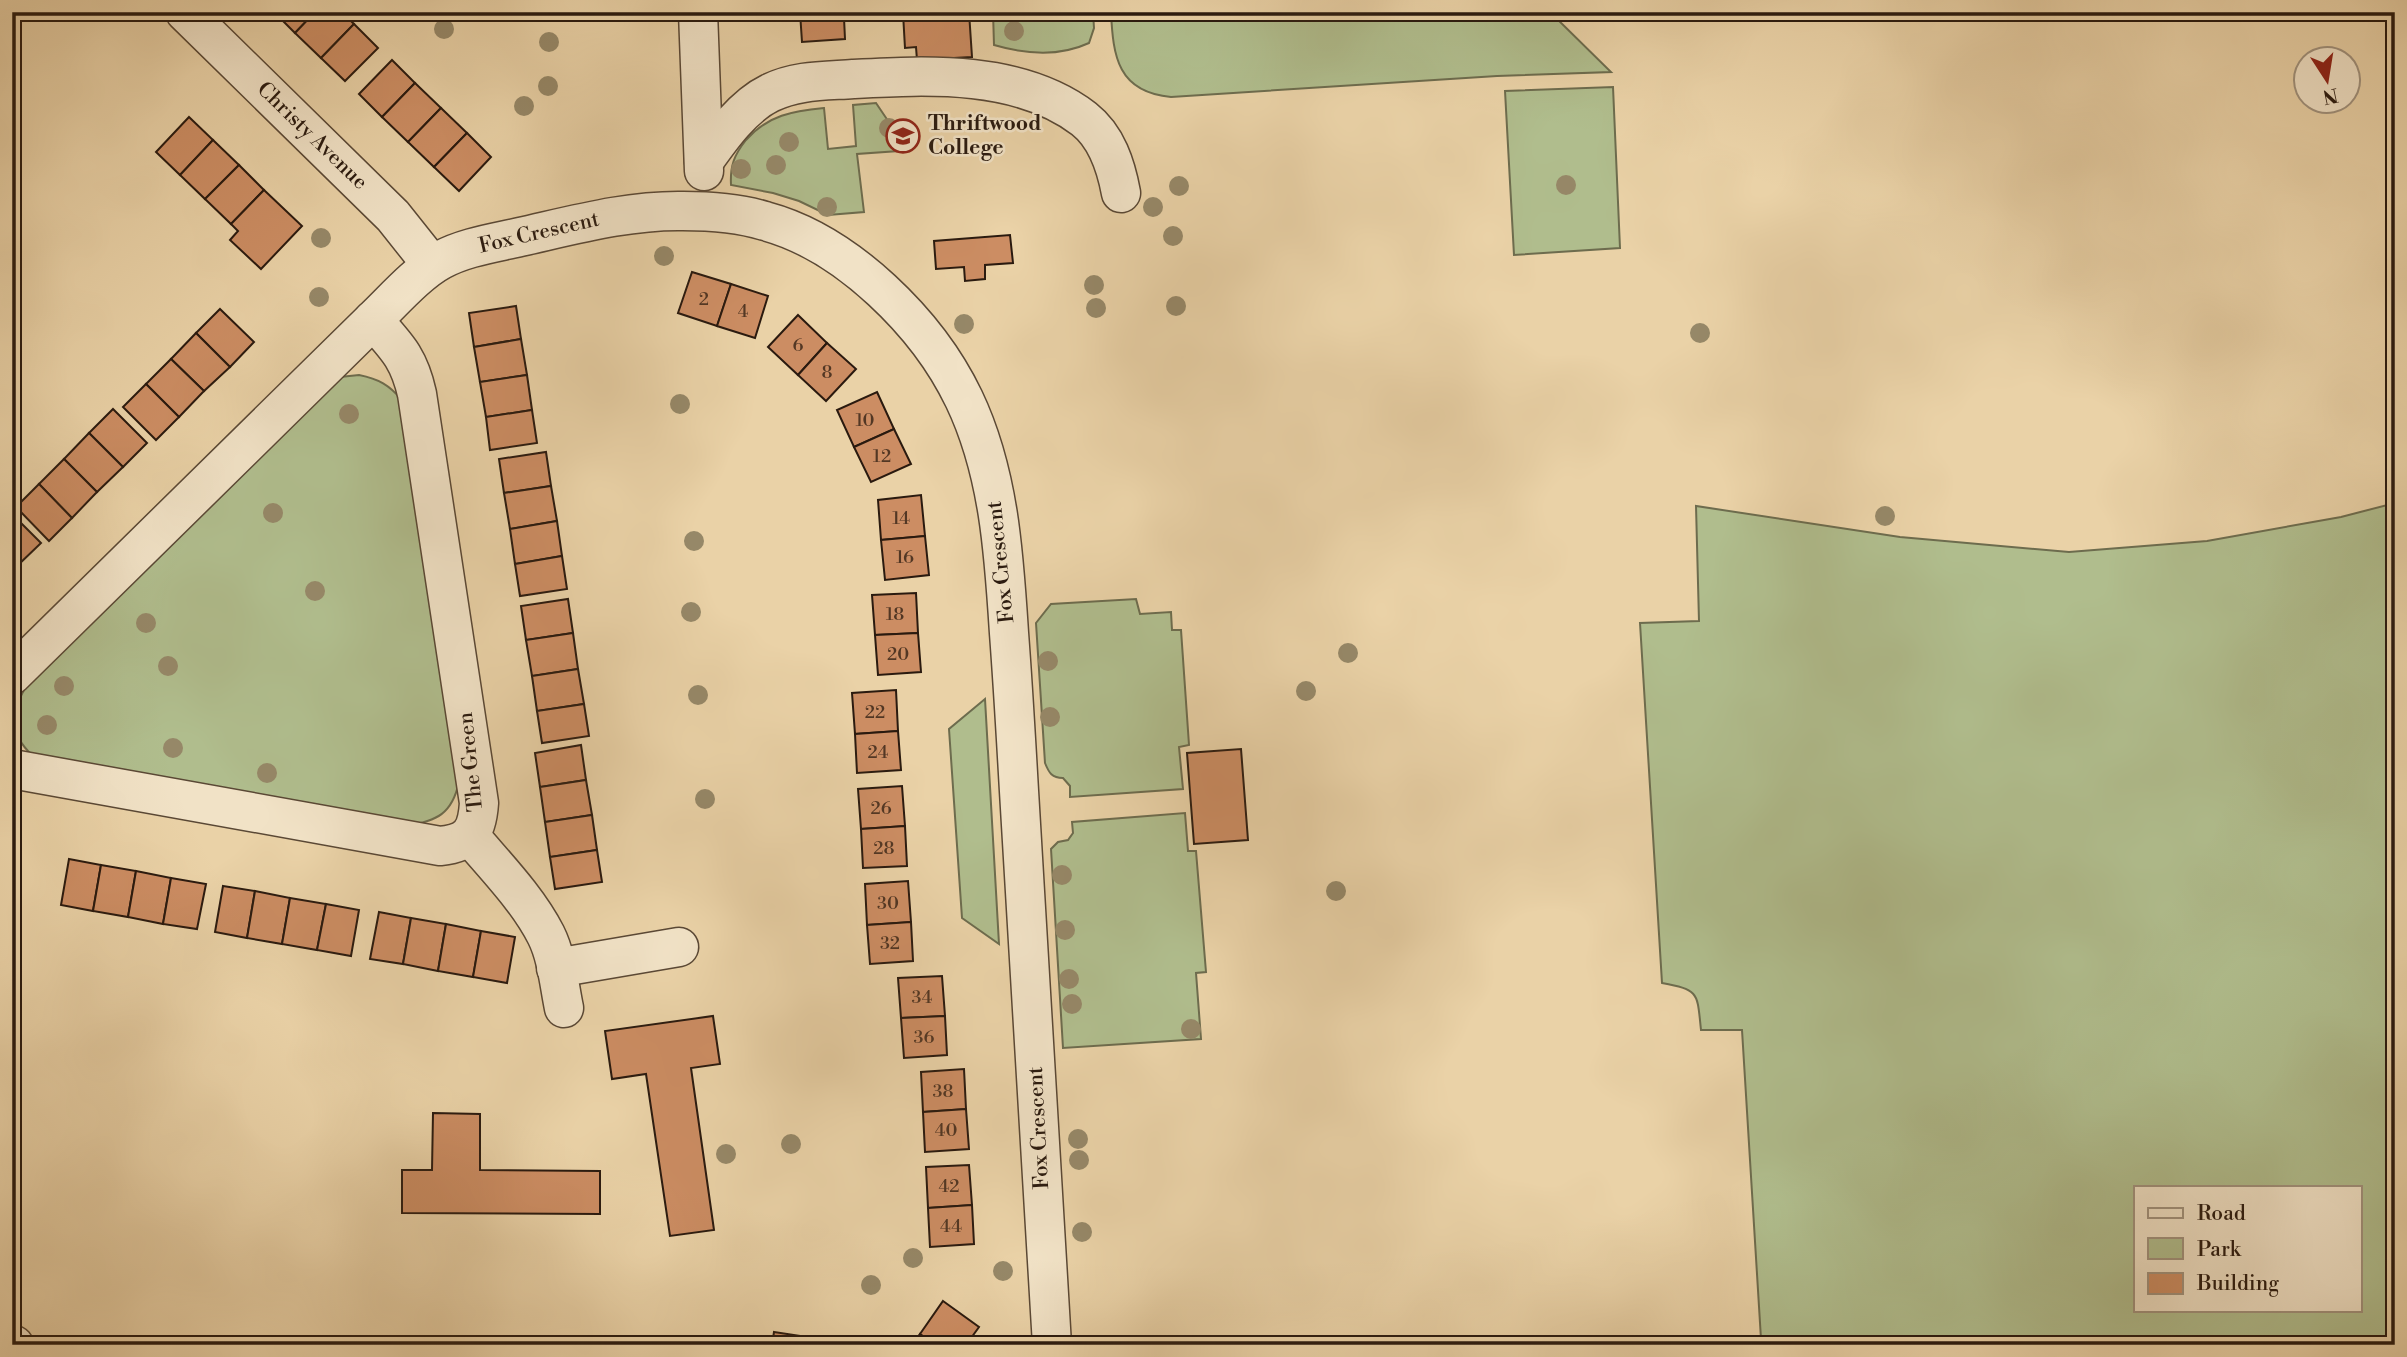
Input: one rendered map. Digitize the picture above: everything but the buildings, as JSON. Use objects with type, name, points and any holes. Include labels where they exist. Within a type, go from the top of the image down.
[{"type":"street","name":"Christy Avenue","points":[[185,12],[393,216],[432,265]]},
{"type":"street","points":[[698,12],[705,211]]},
{"type":"street","points":[[704,161],[751,106],[767,94],[785,86],[804,82],[881,78],[978,79],[1058,101],[1086,120],[1109,150],[1121,193]]},
{"type":"street","name":"Fox Crescent","points":[[432,265],[445,257],[474,248],[592,221],[656,210],[705,211],[767,221],[792,230],[855,268],[926,337],[951,373],[978,434],[999,518],[1005,561],[1052,1345]]},
{"type":"street","points":[[12,675],[432,265]]},
{"type":"street","name":"The Green","points":[[12,769],[440,846],[457,844],[470,836],[478,819],[480,803],[417,394],[406,358],[373,320]]},
{"type":"street","points":[[470,836],[530,908],[547,936],[564,1008]]},
{"type":"street","points":[[556,968],[678,947]]},
{"type":"green space","points":[[993,12],[1093,12],[1094,28],[1089,43],[1078,47],[1042,53],[1018,50],[994,45]]},
{"type":"green space","points":[[1111,12],[1550,12],[1611,72],[1497,76],[1171,97],[1153,94],[1129,80],[1117,57]]},
{"type":"green space","points":[[1613,87],[1620,248],[1514,255],[1505,91]]},
{"type":"green space","points":[[876,103],[903,143],[899,151],[857,154],[864,212],[828,215],[799,201],[731,185],[732,166],[738,151],[763,125],[791,113],[824,108],[828,149],[856,146],[853,105]]},
{"type":"green space","points":[[359,375],[383,383],[402,400],[459,782],[447,809],[426,822],[406,826],[38,760],[21,742],[15,724],[18,704],[29,682],[340,377]]},
{"type":"green space","points":[[2395,503],[2395,1345],[1758,1345],[1761,1339],[1742,1030],[1701,1030],[1699,1008],[1694,995],[1684,988],[1662,983],[1640,623],[1699,621],[1696,506],[1900,537],[2069,552],[2207,541],[2341,517]]},
{"type":"green space","points":[[1136,599],[1140,614],[1171,612],[1172,630],[1181,630],[1189,745],[1179,747],[1183,789],[1070,797],[1070,786],[1063,778],[1051,774],[1045,763],[1036,623],[1051,604]]},
{"type":"green space","points":[[985,699],[999,944],[962,918],[949,729]]},
{"type":"green space","points":[[1185,813],[1188,851],[1196,851],[1206,972],[1196,973],[1201,1039],[1063,1048],[1051,849],[1058,842],[1068,840],[1073,833],[1072,822]]},
{"type":"place","name":"Thriftwood College","points":[[903,136]]}]
